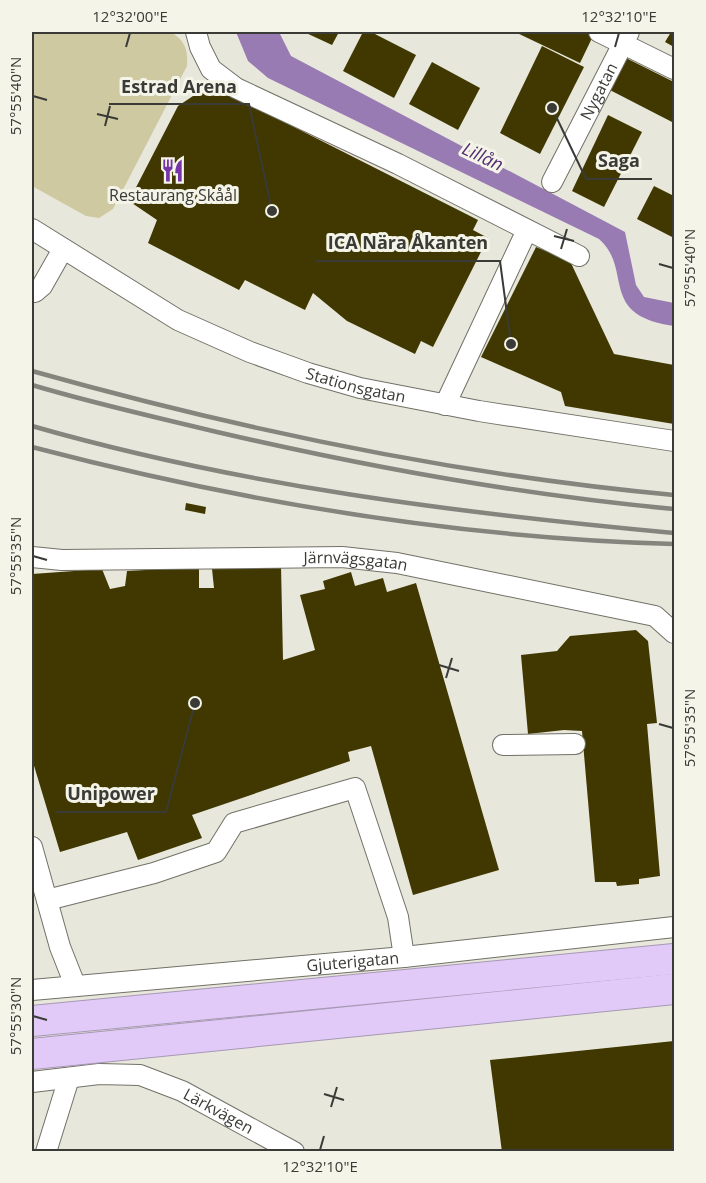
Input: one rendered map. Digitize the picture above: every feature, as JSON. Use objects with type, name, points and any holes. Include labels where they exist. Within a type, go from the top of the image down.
[{"type":"highway","points":[[32,1021],[675,959]]},
{"type":"highway","points":[[32,1054],[675,989]]},
{"type":"street","points":[[196,32],[200,47],[211,69],[236,88],[398,164],[579,256]]},
{"type":"street","points":[[600,32],[626,38],[675,69]]},
{"type":"street","name":"Nygatan","points":[[552,182],[626,38]]},
{"type":"street","name":"Stationsgatan","points":[[32,230],[178,320],[250,352],[360,388],[445,405],[675,441]]},
{"type":"street","points":[[445,405],[527,230]]},
{"type":"street","points":[[32,291],[35,292],[42,286],[63,249]]},
{"type":"street","name":"Järnvägsgatan","points":[[32,557],[62,560],[342,557],[397,563],[608,604],[655,616],[671,626]]},
{"type":"street","points":[[503,745],[575,744]]},
{"type":"street","points":[[47,900],[154,873],[216,852],[234,823],[355,788],[398,917],[404,957]]},
{"type":"street","points":[[32,848],[60,946],[75,985]]},
{"type":"street","name":"Gjuterigatan","points":[[32,990],[404,957],[675,927]]},
{"type":"street","name":"Lärkvägen","points":[[32,1082],[99,1074],[140,1075],[183,1091],[294,1152]]},
{"type":"street","points":[[46,1152],[69,1078]]},
{"type":"shaded area","points":[[32,32],[170,32],[179,38],[184,46],[187,66],[113,209],[99,218],[86,216],[32,186]]},
{"type":"shaded area","points":[[236,32],[279,32],[291,56],[625,232],[636,285],[644,297],[674,303],[674,326],[650,320],[635,312],[626,302],[615,264],[609,251],[599,239],[268,78],[248,61]]},
{"type":"building","points":[[304,32],[339,32],[332,45]]},
{"type":"building","points":[[363,32],[371,32],[416,55],[394,98],[343,71]]},
{"type":"building","points":[[515,32],[584,32],[593,36],[580,63]]},
{"type":"building","points":[[671,32],[674,32],[674,47],[665,42]]},
{"type":"building","points":[[542,46],[584,67],[540,154],[500,133]]},
{"type":"building","points":[[622,56],[674,82],[674,123],[606,88]]},
{"type":"building","points":[[432,62],[480,88],[458,130],[409,104]]},
{"type":"building","points":[[221,90],[478,220],[473,230],[488,238],[433,347],[421,341],[415,354],[347,321],[313,293],[305,310],[245,280],[239,290],[148,243],[157,220],[129,201],[178,106],[196,94]]},
{"type":"building","points":[[608,115],[642,132],[604,207],[572,191]]},
{"type":"building","points":[[654,186],[674,196],[674,238],[637,219]]},
{"type":"building","points":[[536,247],[570,261],[614,354],[674,365],[674,424],[565,406],[561,392],[481,357]]},
{"type":"building","points":[[186,503],[206,507],[205,514],[185,510]]},
{"type":"building","points":[[281,566],[283,660],[315,650],[300,595],[325,589],[323,581],[351,572],[355,586],[383,578],[387,592],[416,583],[499,870],[413,895],[371,746],[348,752],[350,761],[192,815],[202,838],[138,860],[127,832],[60,852],[32,759],[32,574],[102,569],[110,589],[125,586],[127,571],[199,567],[199,588],[214,588],[212,569]]},
{"type":"building","points":[[636,630],[648,641],[657,723],[647,724],[660,876],[639,879],[639,884],[617,886],[616,882],[595,882],[582,731],[564,730],[528,734],[521,655],[557,651],[570,636]]},
{"type":"building","points":[[674,1041],[674,1152],[502,1152],[490,1060]]},
{"type":"railway","points":[[32,371],[190,412],[350,448],[512,475],[674,495]]},
{"type":"railway","points":[[32,385],[101,404],[330,457],[502,488],[674,509]]},
{"type":"railway","points":[[32,426],[111,447],[270,481],[431,506],[674,533]]},
{"type":"railway","points":[[32,447],[190,485],[350,514],[512,534],[674,544]]},
{"type":"place","name":"Saga","points":[[552,108]]},
{"type":"place","name":"Restaurang Skåål","points":[[173,170]]},
{"type":"place","name":"Estrad Arena","points":[[272,211]]},
{"type":"place","name":"ICA Nära Åkanten","points":[[511,344]]},
{"type":"place","name":"Unipower","points":[[195,703]]},
{"type":"water label","name":"Lillån","points":[[483,156]]}]
